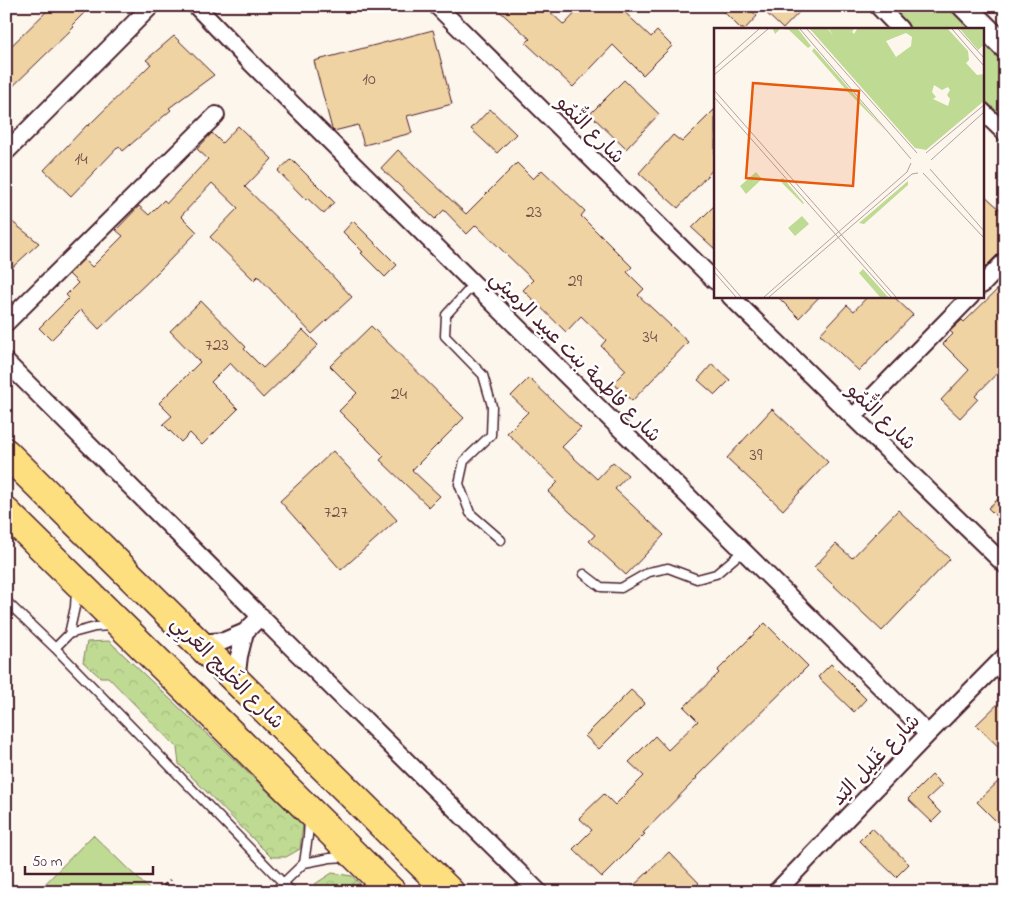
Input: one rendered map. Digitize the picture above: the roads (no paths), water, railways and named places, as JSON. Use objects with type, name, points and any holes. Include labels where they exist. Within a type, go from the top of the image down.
[{"type":"highway","name":"شارع الخَلِيج العَربِي","points":[[6,453],[450,892]]},
{"type":"highway","name":"شارع الخَلِيج العَربِي","points":[[6,512],[392,892]]},
{"type":"main road","points":[[964,6],[1005,47]]},
{"type":"street","points":[[9,145],[151,6]]},
{"type":"street","name":"شارع فاطمة بنت عبيد الرميثي","points":[[196,6],[244,56],[928,734]]},
{"type":"street","name":"شارع النُّمُو","points":[[437,6],[714,280]]},
{"type":"street","points":[[878,6],[899,28]]},
{"type":"street","points":[[984,113],[1005,133]]},
{"type":"street","points":[[6,323],[216,115]]},
{"type":"street","points":[[984,282],[1005,262]]},
{"type":"street","name":"شارع النُّمُو","points":[[732,298],[1005,565]]},
{"type":"street","points":[[853,418],[969,298]]},
{"type":"street","points":[[6,362],[540,892]]},
{"type":"street","points":[[198,643],[224,641],[245,632],[261,616]]},
{"type":"street","points":[[236,680],[245,632]]},
{"type":"street","name":"شارع غَلِيل اليَد","points":[[776,892],[1005,656]]},
{"type":"lane","points":[[474,284],[446,315],[445,336],[483,375],[492,406],[491,435],[464,461],[459,484],[470,513],[501,540]]},
{"type":"lane","points":[[584,574],[601,587],[622,588],[649,572],[668,568],[697,579],[716,574],[744,551]]},
{"type":"lane","points":[[69,634],[76,580]]},
{"type":"lane","points":[[6,601],[55,648],[292,892]]},
{"type":"lane","points":[[55,648],[69,634],[95,627],[122,626]]},
{"type":"lane","points":[[304,863],[308,836],[308,809]]},
{"type":"lane","points":[[274,892],[304,863],[330,858],[358,858]]}]
